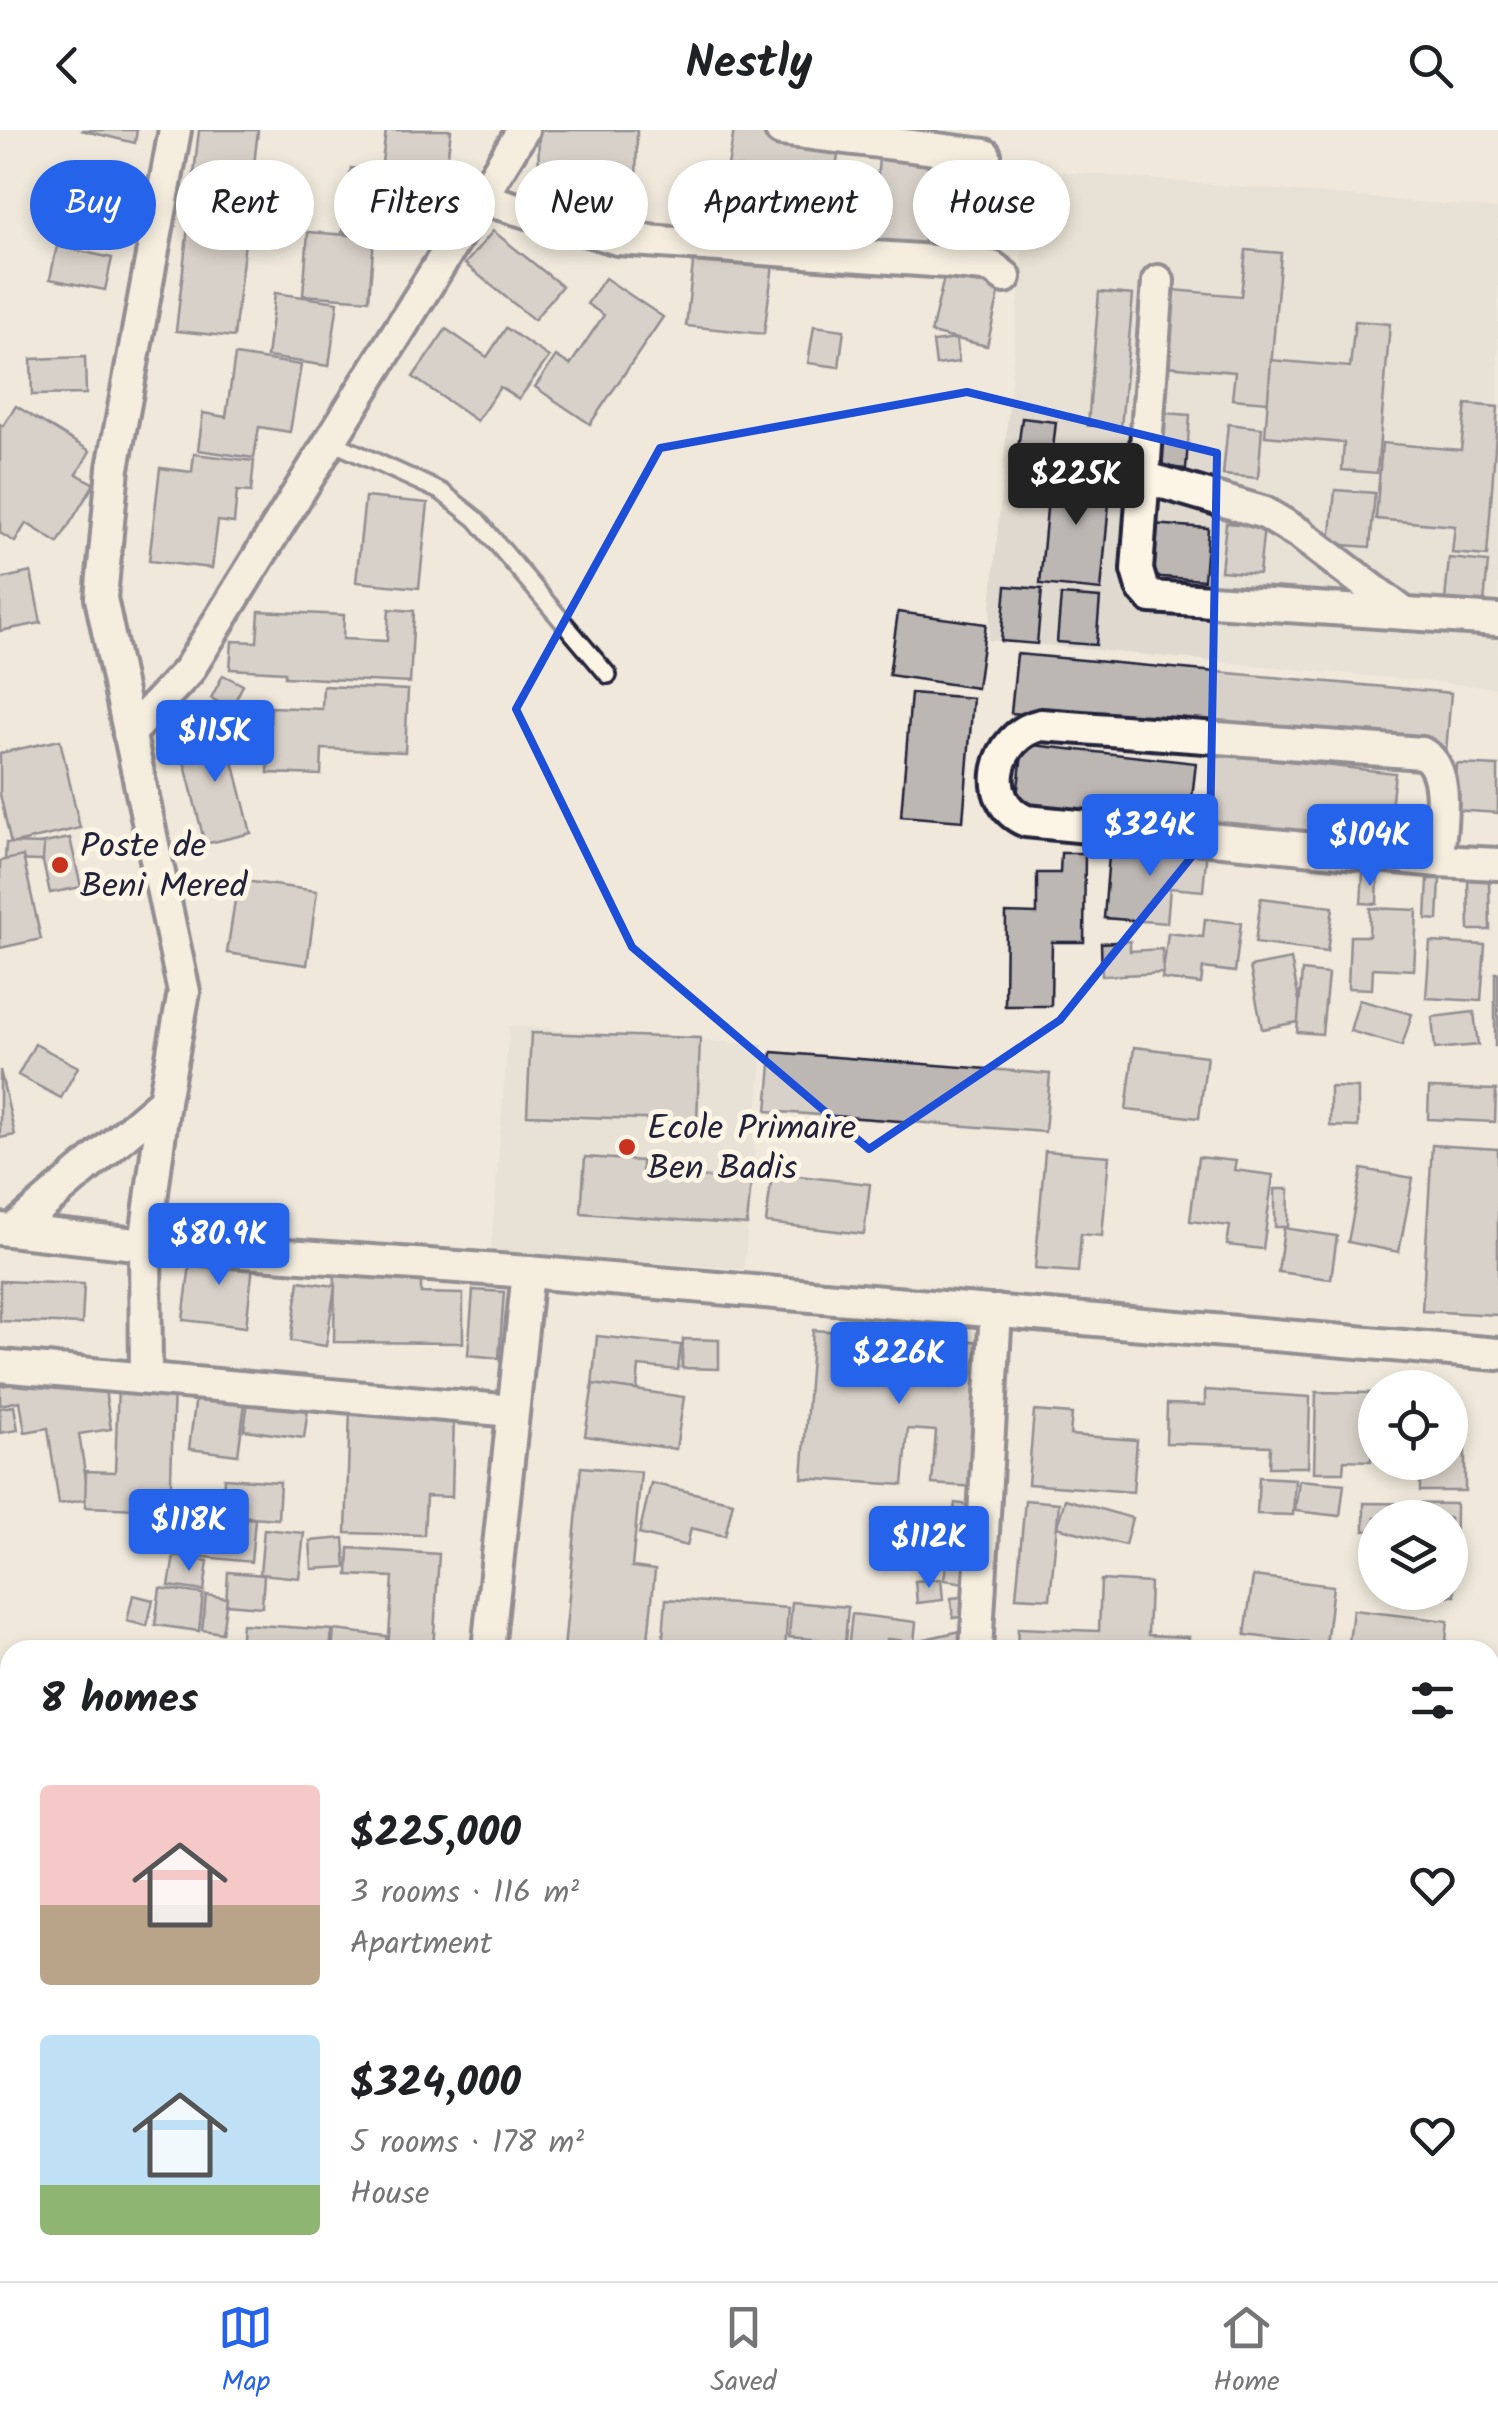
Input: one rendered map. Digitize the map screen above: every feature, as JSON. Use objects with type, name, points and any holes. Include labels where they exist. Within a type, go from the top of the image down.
[{"type":"street","points":[[146,1378],[145,1245],[164,1102],[184,992],[101,598],[113,468],[175,130]]},
{"type":"street","points":[[495,174],[522,130]]},
{"type":"street","points":[[781,130],[985,155]]},
{"type":"street","points":[[495,202],[618,239],[947,262],[992,267],[1005,276]]},
{"type":"street","points":[[130,734],[188,670],[448,250]]},
{"type":"street","points":[[1158,281],[1137,570],[1142,587],[1151,597],[1498,620]]},
{"type":"street","points":[[1143,478],[1265,513],[1300,534],[1404,614]]},
{"type":"street","points":[[1438,861],[1441,776],[1435,762],[1422,753],[1041,724],[1017,734],[1002,755],[1000,794],[1009,811],[1026,821],[1438,861],[1498,864]]},
{"type":"street","points":[[6,1230],[164,1102]]},
{"type":"street","points":[[6,1230],[145,1245],[528,1272],[1498,1354]]},
{"type":"street","points":[[489,1640],[528,1272]]},
{"type":"street","points":[[977,1640],[996,1311]]},
{"type":"street","points":[[0,1366],[514,1410]]},
{"type":"lane","points":[[330,442],[442,492],[476,519],[608,676]]},
{"type":"highlighted area","points":[[967,392],[1217,453],[1210,834],[1060,1020],[869,1149],[632,947],[516,709],[660,448]]},
{"type":"shaded area","points":[[1070,172],[1498,209],[1498,688],[988,640],[1023,250],[1070,250]]},
{"type":"shaded area","name":"Ecole Primaire Ben Badis","points":[[509,1026],[763,1045],[744,1269],[491,1250]]},
{"type":"building","points":[[81,130],[137,130],[135,143]]},
{"type":"building","points":[[199,130],[258,130],[255,160],[196,160]]},
{"type":"building","points":[[386,130],[451,130],[447,160],[382,160]]},
{"type":"building","points":[[539,130],[637,130],[637,160],[538,160]]},
{"type":"building","points":[[734,130],[767,130],[841,140],[837,160],[729,160]]},
{"type":"building","points":[[879,154],[955,158],[913,160],[913,242],[893,241],[893,160],[879,160]]},
{"type":"building","points":[[314,232],[334,234],[334,250],[373,250],[369,300],[303,295],[307,250],[314,250]]},
{"type":"building","points":[[495,233],[562,286],[534,320],[465,264],[477,250],[495,250]]},
{"type":"building","points":[[56,250],[112,258],[105,290],[50,279]]},
{"type":"building","points":[[185,250],[244,250],[234,337],[176,331]]},
{"type":"building","points":[[1246,250],[1281,253],[1268,402],[1232,399],[1235,372],[1155,365],[1162,289],[1241,296]]},
{"type":"building","points":[[694,255],[773,264],[764,334],[686,326]]},
{"type":"building","points":[[946,269],[1002,281],[987,346],[931,333]]},
{"type":"building","points":[[605,278],[663,317],[590,424],[535,387],[556,356],[570,365],[604,315],[587,304]]},
{"type":"building","points":[[1099,292],[1133,295],[1121,428],[1088,425]]},
{"type":"building","points":[[275,293],[338,302],[329,366],[267,357]]},
{"type":"building","points":[[1355,321],[1390,324],[1377,473],[1342,470],[1344,443],[1265,436],[1271,360],[1350,367]]},
{"type":"building","points":[[814,326],[844,330],[839,367],[808,363]]},
{"type":"building","points":[[506,328],[549,357],[519,399],[500,387],[477,421],[413,377],[446,329],[487,357]]},
{"type":"building","points":[[956,339],[959,362],[936,365],[933,342]]},
{"type":"building","points":[[235,355],[301,365],[290,432],[259,427],[254,458],[198,450],[203,413],[226,417]]},
{"type":"building","points":[[85,357],[86,394],[32,395],[31,359]]},
{"type":"building","points":[[1466,404],[1498,407],[1487,556],[1452,553],[1455,526],[1376,519],[1382,443],[1461,450]]},
{"type":"building","points":[[16,406],[90,451],[77,474],[94,484],[58,543],[26,523],[15,542],[0,533],[0,424],[3,426]]},
{"type":"building","points":[[1151,412],[1190,415],[1186,469],[1146,465]]},
{"type":"building","points":[[1022,418],[1056,422],[1049,483],[1014,479]]},
{"type":"building","points":[[1228,424],[1262,428],[1258,478],[1223,475]]},
{"type":"building","points":[[194,454],[254,461],[251,492],[237,491],[234,523],[218,521],[212,568],[149,561],[160,468],[192,472]]},
{"type":"building","points":[[1051,466],[1112,471],[1101,590],[1040,584]]},
{"type":"building","points":[[1335,490],[1375,493],[1370,547],[1330,544]]},
{"type":"building","points":[[365,497],[428,503],[419,588],[356,582]]},
{"type":"building","points":[[1226,523],[1264,526],[1259,574],[1221,571]]},
{"type":"building","points":[[1152,524],[1208,528],[1204,580],[1148,576]]},
{"type":"building","points":[[1449,558],[1488,562],[1483,614],[1444,611]]},
{"type":"building","points":[[31,572],[41,623],[0,631],[0,579]]},
{"type":"building","points":[[1006,586],[1042,589],[1037,644],[1001,641]]},
{"type":"building","points":[[1061,595],[1100,598],[1096,645],[1057,642]]},
{"type":"building","points":[[389,609],[414,611],[410,683],[285,677],[285,672],[230,669],[232,641],[257,642],[259,611],[344,615],[343,639],[387,641]]},
{"type":"building","points":[[898,612],[986,624],[977,688],[889,675]]},
{"type":"building","points":[[1017,654],[1451,693],[1446,752],[1011,713]]},
{"type":"building","points":[[223,675],[243,685],[231,709],[211,698]]},
{"type":"building","points":[[323,686],[408,690],[405,752],[322,749],[321,775],[268,773],[271,707],[322,709]]},
{"type":"building","points":[[911,693],[973,698],[963,821],[901,816]]},
{"type":"building","points":[[224,725],[251,833],[205,844],[178,737]]},
{"type":"building","points":[[60,740],[80,828],[11,844],[0,794],[0,753]]},
{"type":"building","points":[[1023,744],[1196,763],[1189,824],[1016,806]]},
{"type":"building","points":[[1216,753],[1395,773],[1386,852],[1207,833]]},
{"type":"building","points":[[1457,764],[1498,766],[1498,813],[1454,810]]},
{"type":"building","name":"Poste de Beni Mered","points":[[70,838],[81,887],[50,893],[39,844]]},
{"type":"building","points":[[1110,842],[1207,848],[1203,891],[1170,888],[1167,923],[1104,918]]},
{"type":"building","points":[[6,843],[44,844],[43,861],[5,860]]},
{"type":"building","points":[[1061,853],[1085,853],[1084,942],[1052,942],[1051,1006],[1005,1006],[1006,913],[1037,914],[1037,873],[1060,873]]},
{"type":"building","points":[[23,856],[41,939],[0,948],[0,861]]},
{"type":"building","points":[[1363,873],[1378,875],[1377,904],[1361,903]]},
{"type":"building","points":[[1428,879],[1440,879],[1438,920],[1426,919]]},
{"type":"building","points":[[238,880],[317,891],[307,965],[227,953]]},
{"type":"building","points":[[1468,880],[1489,880],[1490,930],[1469,930]]},
{"type":"building","points":[[1261,898],[1333,907],[1327,952],[1255,943]]},
{"type":"building","points":[[1370,908],[1417,910],[1414,970],[1373,968],[1372,989],[1348,988],[1350,936],[1369,936]]},
{"type":"building","points":[[1205,919],[1241,923],[1235,972],[1203,968],[1201,984],[1162,979],[1168,933],[1203,937]]},
{"type":"building","points":[[1130,941],[1130,951],[1162,949],[1163,973],[1102,976],[1101,943]]},
{"type":"building","points":[[1430,942],[1485,945],[1481,1001],[1426,998]]},
{"type":"building","points":[[1291,959],[1303,1021],[1262,1029],[1250,967]]},
{"type":"building","points":[[1302,971],[1328,974],[1322,1034],[1297,1032]]},
{"type":"building","points":[[1498,973],[1498,1046],[1495,1046]]},
{"type":"building","points":[[1359,1000],[1412,1014],[1402,1046],[1350,1031]]},
{"type":"building","points":[[1474,1012],[1478,1045],[1435,1049],[1432,1017]]},
{"type":"building","points":[[531,1033],[700,1038],[697,1121],[527,1115]]},
{"type":"building","points":[[35,1044],[78,1067],[61,1098],[18,1075]]},
{"type":"building","points":[[1134,1047],[1207,1056],[1199,1118],[1126,1110]]},
{"type":"building","points":[[772,1052],[1050,1074],[1045,1132],[767,1111]]},
{"type":"building","points":[[0,1070],[15,1135],[0,1138]]},
{"type":"building","points":[[1330,1087],[1358,1088],[1358,1127],[1330,1126]]},
{"type":"building","points":[[1429,1088],[1496,1090],[1495,1122],[1428,1119]]},
{"type":"building","points":[[1432,1145],[1498,1149],[1498,1315],[1422,1311]]},
{"type":"building","points":[[1045,1151],[1109,1156],[1102,1236],[1081,1234],[1078,1272],[1035,1269]]},
{"type":"building","points":[[585,1157],[642,1161],[642,1173],[751,1181],[747,1225],[581,1213]]},
{"type":"building","points":[[1198,1157],[1236,1161],[1234,1170],[1273,1175],[1263,1249],[1227,1245],[1230,1226],[1190,1221]]},
{"type":"building","points":[[1362,1169],[1413,1178],[1399,1252],[1348,1242]]},
{"type":"building","points":[[772,1173],[870,1184],[864,1234],[766,1223]]},
{"type":"building","points":[[1275,1189],[1289,1189],[1288,1227],[1275,1227]]},
{"type":"building","points":[[1284,1228],[1337,1236],[1331,1279],[1278,1272]]},
{"type":"building","points":[[192,1248],[254,1256],[246,1327],[183,1320]]},
{"type":"building","points":[[335,1264],[421,1266],[421,1293],[463,1294],[463,1343],[334,1342]]},
{"type":"building","points":[[0,1281],[84,1284],[82,1324],[0,1321]]},
{"type":"building","points":[[299,1281],[335,1286],[326,1346],[291,1341]]},
{"type":"building","points":[[473,1290],[504,1292],[499,1358],[468,1355]]},
{"type":"building","points":[[813,1330],[998,1343],[991,1488],[932,1484],[936,1431],[908,1429],[903,1485],[802,1478]]},
{"type":"building","points":[[597,1336],[681,1345],[678,1370],[639,1366],[637,1390],[592,1386]]},
{"type":"building","points":[[683,1339],[719,1340],[719,1369],[682,1368]]},
{"type":"building","points":[[102,1370],[111,1429],[79,1434],[89,1499],[59,1504],[48,1428],[25,1432],[20,1401],[0,1405],[0,1386]]},
{"type":"building","points":[[198,1381],[247,1388],[238,1455],[189,1449]]},
{"type":"building","points":[[118,1384],[174,1386],[170,1510],[85,1507],[86,1471],[115,1472]]},
{"type":"building","points":[[593,1384],[684,1397],[676,1449],[585,1436]]},
{"type":"building","points":[[250,1386],[310,1394],[304,1438],[244,1430]]},
{"type":"building","points":[[1205,1390],[1310,1397],[1308,1467],[1269,1467],[1270,1446],[1166,1443],[1167,1404],[1205,1405]]},
{"type":"building","points":[[1316,1392],[1358,1393],[1358,1461],[1344,1460],[1343,1472],[1314,1472]]},
{"type":"building","points":[[14,1406],[18,1430],[0,1433],[0,1408]]},
{"type":"building","points":[[350,1409],[454,1413],[452,1497],[426,1496],[424,1535],[346,1533]]},
{"type":"building","points":[[1034,1411],[1072,1414],[1070,1435],[1137,1440],[1133,1492],[1028,1484]]},
{"type":"building","points":[[581,1467],[641,1472],[632,1567],[655,1570],[648,1640],[565,1640]]},
{"type":"building","points":[[1259,1477],[1295,1479],[1293,1515],[1257,1514]]},
{"type":"building","points":[[224,1478],[280,1482],[278,1519],[222,1515]]},
{"type":"building","points":[[1299,1480],[1344,1484],[1340,1516],[1295,1511]]},
{"type":"building","points":[[1420,1480],[1465,1480],[1465,1491],[1420,1491]]},
{"type":"building","points":[[651,1483],[733,1502],[725,1536],[691,1528],[687,1546],[639,1534]]},
{"type":"building","points":[[1065,1499],[1132,1518],[1125,1545],[1057,1527]]},
{"type":"building","points":[[1025,1500],[1059,1503],[1050,1599],[1016,1597]]},
{"type":"building","points":[[955,1503],[991,1508],[980,1585],[944,1580]]},
{"type":"building","points":[[188,1512],[255,1519],[251,1562],[184,1555]]},
{"type":"building","points":[[264,1529],[304,1533],[299,1578],[260,1574]]},
{"type":"building","points":[[344,1538],[346,1567],[312,1569],[310,1541]]},
{"type":"building","points":[[349,1548],[439,1554],[434,1640],[389,1640],[393,1577],[348,1575]]},
{"type":"building","points":[[174,1556],[208,1561],[204,1591],[169,1586]]},
{"type":"building","points":[[228,1572],[264,1575],[262,1607],[226,1604]]},
{"type":"building","points":[[1253,1576],[1333,1586],[1327,1640],[1245,1635]]},
{"type":"building","points":[[941,1579],[943,1600],[917,1603],[915,1581]]},
{"type":"building","points":[[1101,1580],[1150,1583],[1148,1635],[1189,1637],[1189,1640],[1017,1640],[1018,1628],[1099,1631]]},
{"type":"building","points":[[160,1588],[203,1594],[199,1631],[155,1625]]},
{"type":"building","points":[[133,1595],[153,1600],[147,1626],[127,1621]]},
{"type":"building","points":[[206,1595],[227,1598],[222,1633],[202,1630]]},
{"type":"building","points":[[974,1596],[976,1615],[953,1618],[951,1598]]},
{"type":"building","points":[[666,1599],[788,1608],[786,1640],[663,1640]]},
{"type":"building","points":[[792,1602],[848,1607],[845,1640],[789,1637]]},
{"type":"building","points":[[1353,1610],[1448,1621],[1446,1640],[1349,1640]]},
{"type":"building","points":[[852,1614],[916,1622],[914,1640],[849,1640]]},
{"type":"building","points":[[242,1624],[332,1630],[331,1640],[241,1640]]},
{"type":"building","points":[[969,1629],[971,1640],[920,1640]]},
{"type":"building","points":[[334,1630],[387,1636],[386,1640],[333,1640]]},
{"type":"place","name":"Poste de Beni Mered","points":[[60,865]]},
{"type":"place","name":"Ecole Primaire Ben Badis","points":[[627,1147]]}]
